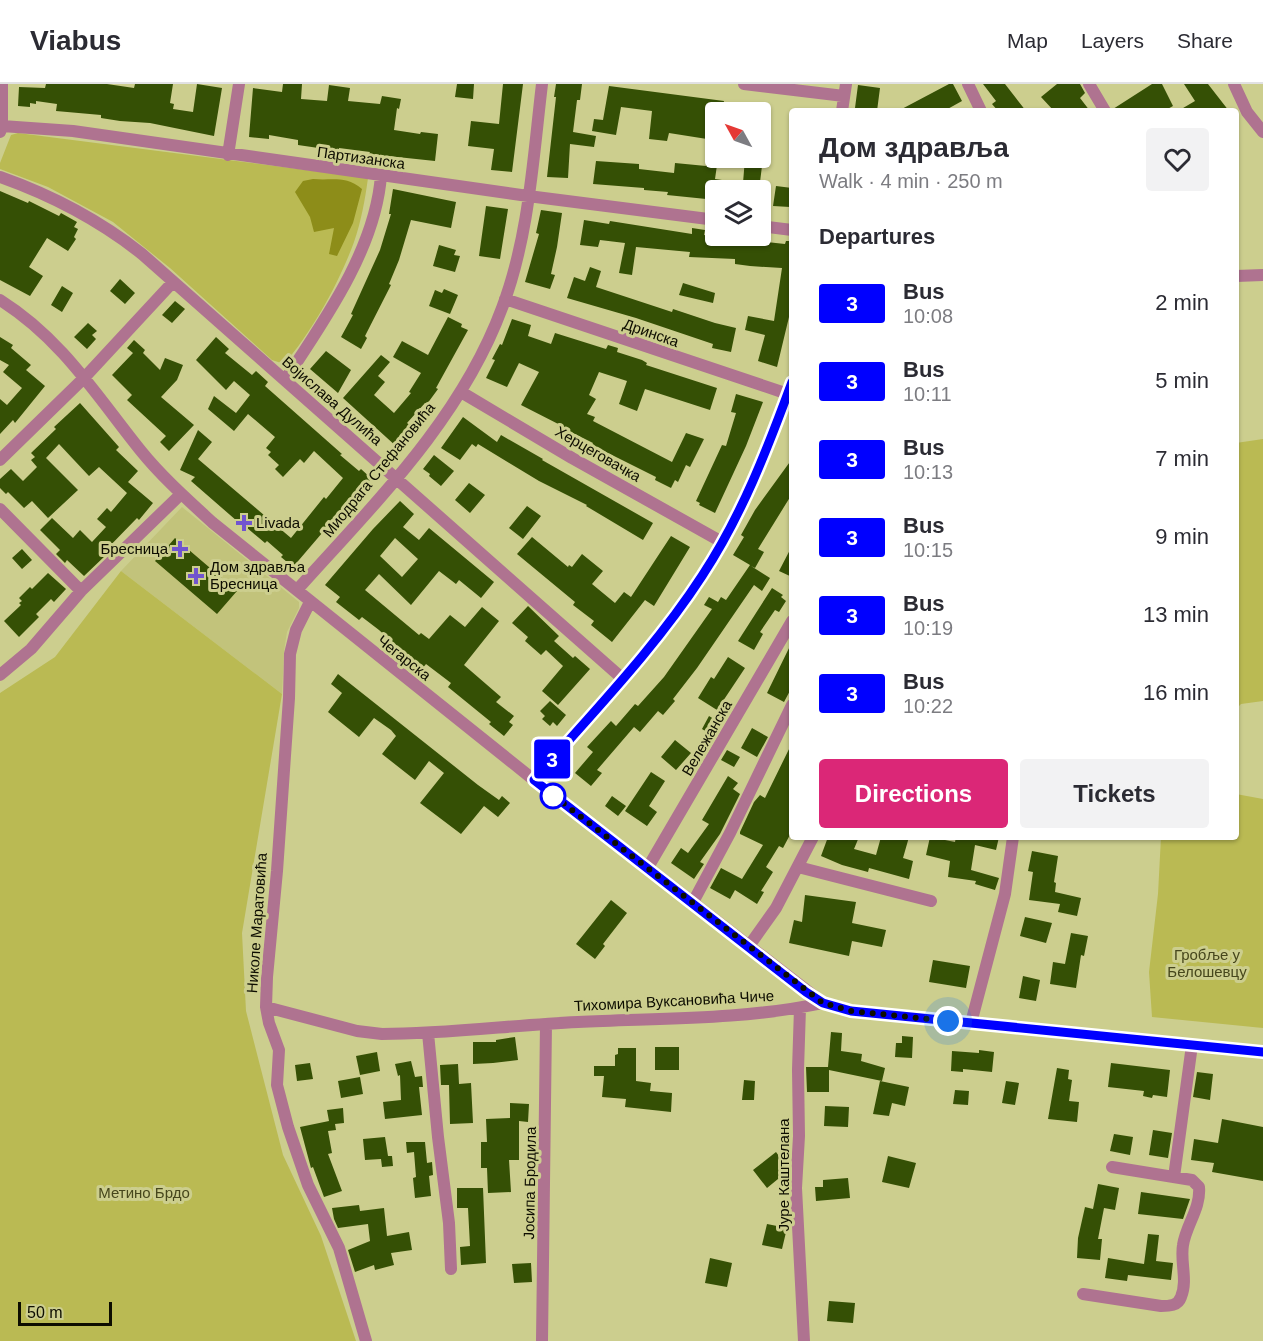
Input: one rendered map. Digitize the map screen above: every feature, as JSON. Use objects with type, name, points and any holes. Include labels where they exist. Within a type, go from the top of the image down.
[{"type":"street","points":[[1,129],[2,84]]},
{"type":"street","points":[[228,154],[239,84]]},
{"type":"street","name":"Миодрага Стефановића","points":[[297,590],[397,477],[461,392],[484,351],[505,299],[518,254],[542,84]]},
{"type":"street","points":[[744,84],[845,90],[842,108]]},
{"type":"street","points":[[968,84],[980,108]]},
{"type":"street","points":[[1089,84],[1103,108]]},
{"type":"street","points":[[1234,84],[1247,112],[1263,132]]},
{"type":"street","name":"Партизанска","points":[[1,129],[73,131],[528,196],[705,219]]},
{"type":"street","points":[[285,380],[329,313],[352,268],[370,224],[381,175]]},
{"type":"street","name":"Војислава Дулића","points":[[0,177],[49,197],[100,224],[142,254],[623,679]]},
{"type":"street","points":[[771,227],[789,230]]},
{"type":"street","points":[[1239,276],[1263,275]]},
{"type":"street","points":[[0,460],[84,378],[173,282]]},
{"type":"street","name":"Дринска","points":[[505,299],[788,394]]},
{"type":"street","name":"Чегарска","points":[[0,300],[43,331],[84,378],[142,453],[181,494],[213,523],[647,869],[823,1003]]},
{"type":"street","points":[[534,780],[623,679],[701,577],[758,473],[789,391]]},
{"type":"street","name":"Херцеговачка","points":[[461,392],[572,458],[722,542]]},
{"type":"street","points":[[0,675],[32,649],[81,591],[181,494]]},
{"type":"street","points":[[0,509],[81,591]]},
{"type":"street","name":"Николе Маратовића","points":[[310,602],[296,630],[290,654],[266,1007],[279,1050],[277,1085],[288,1127],[308,1185],[339,1248],[366,1341]]},
{"type":"street","name":"Вележанска","points":[[647,869],[789,626]]},
{"type":"street","points":[[692,904],[730,833],[789,711]]},
{"type":"street","points":[[749,946],[776,908],[812,840]]},
{"type":"street","points":[[971,1023],[1004,902],[1013,840]]},
{"type":"street","points":[[798,867],[931,901]]},
{"type":"street","name":"Тихомира Вуксановића Чиче","points":[[266,1007],[371,1034],[428,1033],[546,1024],[743,1015],[823,1003],[851,1011],[1263,1052]]},
{"type":"street","name":"Јуре Каштелана","points":[[800,1008],[799,1136],[796,1188],[804,1341]]},
{"type":"street","name":"Јосипа Бродила","points":[[542,1341],[546,1024]]},
{"type":"street","points":[[428,1033],[449,1223],[451,1269]]},
{"type":"street","points":[[1174,1177],[1192,1045]]},
{"type":"street","points":[[1083,1294],[1171,1306],[1179,1301],[1184,1287],[1183,1244],[1197,1206],[1199,1192],[1196,1183],[1112,1167]]},
{"type":"shaded area","points":[[344,180],[362,189],[353,223],[337,256],[329,254],[334,228],[314,232],[310,217],[295,192],[303,181]]},
{"type":"shaded area","points":[[182,507],[299,602],[299,608],[287,632],[282,694],[121,571]]},
{"type":"green space","points":[[18,133],[368,178],[359,227],[333,290],[305,337],[284,364],[272,360],[170,268],[113,222],[48,187],[0,169],[0,163],[11,135]]},
{"type":"green space","points":[[1263,439],[1263,701],[1239,706],[1239,443]]},
{"type":"green space","name":"Метино Брдо","points":[[121,571],[282,694],[242,933],[246,1011],[283,1155],[321,1236],[356,1341],[0,1341],[0,693],[55,657]]},
{"type":"green space","name":"Гробље у Белошевцу","points":[[1239,795],[1263,799],[1263,1028],[1152,1017],[1149,972],[1158,894],[1161,840],[1239,840]]},
{"type":"building","points":[[46,84],[107,84],[134,88],[135,84],[173,84],[170,103],[174,104],[173,109],[193,112],[197,84],[222,88],[214,136],[150,123],[101,118],[101,115],[56,111],[57,104],[36,101],[36,104],[30,103],[30,107],[18,106],[19,87],[45,88]]},
{"type":"building","points":[[283,84],[302,84],[301,99],[327,101],[329,85],[350,88],[348,101],[380,104],[382,96],[401,99],[399,109],[397,108],[394,130],[438,134],[435,161],[298,145],[298,140],[269,135],[269,139],[249,137],[253,88],[282,92]]},
{"type":"building","points":[[457,84],[474,84],[473,99],[455,97]]},
{"type":"building","points":[[503,84],[523,84],[512,172],[491,170],[494,149],[468,146],[471,121],[499,124]]},
{"type":"building","points":[[556,84],[582,84],[580,100],[577,100],[573,132],[596,136],[594,147],[570,144],[568,178],[547,177]]},
{"type":"building","points":[[949,84],[953,84],[962,101],[949,108],[904,108]]},
{"type":"building","points":[[983,84],[1005,84],[1024,108],[995,108],[992,104],[996,101]]},
{"type":"building","points":[[1057,84],[1080,84],[1085,93],[1080,98],[1088,108],[1051,108],[1041,97]]},
{"type":"building","points":[[1152,84],[1162,84],[1173,106],[1169,108],[1115,108]]},
{"type":"building","points":[[1184,84],[1208,84],[1227,108],[1183,108],[1195,101]]},
{"type":"building","points":[[858,85],[880,88],[877,108],[855,108]]},
{"type":"building","points":[[609,86],[724,101],[705,102],[705,139],[669,133],[667,141],[649,139],[652,111],[621,107],[616,135],[592,131],[594,119],[603,120]]},
{"type":"building","points":[[596,161],[639,164],[639,169],[674,173],[675,163],[717,168],[715,179],[722,180],[705,180],[705,199],[667,195],[668,192],[644,190],[644,188],[593,184]]},
{"type":"building","points":[[744,168],[762,168],[760,180],[743,180]]},
{"type":"building","points":[[776,186],[789,188],[789,207],[773,206]]},
{"type":"building","points":[[393,189],[456,202],[451,228],[411,220],[389,284],[391,285],[365,336],[367,338],[361,349],[341,337],[353,315],[351,314],[380,250],[391,214],[389,214]]},
{"type":"building","points":[[0,191],[28,203],[29,201],[59,216],[61,213],[77,222],[74,227],[78,229],[74,237],[76,239],[68,251],[47,238],[29,267],[43,276],[30,296],[0,280]]},
{"type":"building","points":[[486,206],[508,209],[500,259],[479,256]]},
{"type":"building","points":[[541,210],[562,213],[551,274],[555,275],[550,289],[525,282],[539,234],[536,233]]},
{"type":"building","points":[[584,220],[609,224],[610,221],[692,234],[692,228],[705,230],[705,246],[771,246],[771,243],[785,244],[789,241],[789,317],[777,367],[758,361],[765,335],[745,330],[748,316],[774,321],[782,268],[735,264],[735,259],[689,257],[690,252],[636,247],[632,275],[619,273],[625,243],[600,240],[598,247],[580,245]]},
{"type":"building","points":[[439,245],[456,250],[454,255],[460,256],[455,272],[433,266]]},
{"type":"building","points":[[590,267],[601,271],[596,287],[672,312],[673,309],[736,328],[731,352],[712,348],[713,344],[636,318],[567,298],[574,277],[585,281]]},
{"type":"building","points":[[120,279],[135,293],[125,304],[110,291]]},
{"type":"building","points":[[683,283],[715,293],[713,303],[679,295]]},
{"type":"building","points":[[62,286],[73,293],[62,312],[51,305]]},
{"type":"building","points":[[444,289],[458,295],[450,314],[429,306],[435,290],[442,293]]},
{"type":"building","points":[[175,301],[185,309],[172,323],[162,315]]},
{"type":"building","points":[[448,317],[468,330],[436,388],[438,389],[427,404],[425,403],[407,423],[413,428],[397,447],[343,398],[381,355],[390,362],[378,376],[385,382],[374,395],[394,413],[411,393],[409,392],[421,373],[393,357],[402,341],[428,355]]},
{"type":"building","points":[[512,319],[531,325],[528,336],[551,344],[555,333],[606,349],[608,345],[618,348],[617,352],[642,360],[647,363],[646,365],[717,388],[710,410],[645,389],[637,411],[619,404],[627,381],[599,372],[589,395],[596,399],[587,414],[595,417],[593,421],[672,462],[686,433],[704,439],[690,467],[686,465],[678,482],[675,480],[671,488],[655,480],[656,477],[592,445],[593,443],[570,430],[521,405],[539,372],[519,363],[507,387],[486,378],[495,360],[492,359],[500,344],[502,345]]},
{"type":"building","points":[[88,323],[97,331],[92,335],[96,339],[87,349],[74,337]]},
{"type":"building","points":[[0,337],[13,345],[11,348],[31,365],[26,370],[45,386],[15,423],[13,420],[0,434],[0,399],[7,405],[22,388],[3,372],[9,365],[0,360]]},
{"type":"building","points":[[216,337],[229,349],[225,353],[252,375],[256,371],[268,382],[265,386],[342,454],[340,455],[372,479],[346,505],[293,567],[267,541],[265,543],[245,528],[191,481],[195,477],[180,470],[198,430],[212,442],[198,459],[291,538],[324,497],[326,499],[343,478],[314,451],[304,463],[300,459],[283,477],[275,469],[279,465],[268,455],[271,452],[266,448],[275,437],[248,414],[234,431],[208,409],[214,396],[236,413],[250,395],[234,381],[226,390],[196,360]]},
{"type":"building","points":[[134,340],[160,370],[165,358],[183,365],[177,380],[161,397],[194,425],[169,451],[160,442],[166,436],[127,400],[132,395],[112,375],[133,353],[127,348]]},
{"type":"building","points":[[326,351],[351,370],[338,393],[310,369]]},
{"type":"building","points":[[736,394],[763,402],[746,446],[715,513],[696,501],[722,445],[726,446],[736,413],[731,412]]},
{"type":"building","points":[[80,403],[119,447],[116,450],[138,471],[128,482],[153,503],[139,520],[137,518],[103,553],[106,555],[84,576],[67,560],[65,563],[56,554],[60,550],[40,530],[52,518],[73,538],[80,530],[92,542],[106,527],[97,519],[107,508],[111,512],[127,493],[99,467],[89,476],[59,444],[46,458],[78,490],[48,518],[32,501],[24,508],[8,492],[6,494],[0,488],[0,479],[11,469],[23,481],[37,467],[31,460],[35,457],[31,453]]},
{"type":"building","points":[[463,417],[497,442],[501,435],[653,523],[643,540],[587,505],[539,481],[478,444],[476,447],[472,444],[460,460],[441,448]]},
{"type":"building","points":[[434,455],[454,471],[441,486],[423,469]]},
{"type":"building","points":[[789,463],[789,499],[758,549],[764,552],[755,568],[751,566],[770,578],[762,591],[754,585],[673,699],[675,701],[663,715],[658,711],[640,732],[634,727],[597,770],[602,773],[591,786],[575,773],[593,752],[587,747],[611,721],[616,726],[635,704],[638,706],[664,677],[712,609],[704,605],[709,597],[718,602],[721,597],[726,600],[750,565],[733,555],[744,537],[741,535],[755,510]]},
{"type":"building","points":[[469,483],[485,495],[470,513],[455,500]]},
{"type":"building","points":[[400,501],[414,514],[403,527],[419,540],[429,528],[494,582],[481,598],[459,580],[456,584],[439,571],[411,605],[379,574],[365,590],[419,635],[421,633],[429,639],[450,615],[465,627],[482,607],[499,621],[464,665],[501,697],[496,702],[514,716],[509,722],[513,725],[504,736],[489,724],[491,722],[448,687],[451,683],[426,664],[422,669],[379,630],[362,617],[359,620],[336,602],[340,597],[325,585]],"holes":[[[395,538],[418,559],[402,577],[380,556]]]},
{"type":"building","points":[[527,506],[541,516],[523,539],[509,528]]},
{"type":"building","points":[[671,536],[690,547],[654,606],[645,600],[612,642],[591,625],[594,621],[573,605],[575,602],[517,554],[532,537],[568,567],[569,565],[572,567],[582,554],[603,571],[592,584],[615,603],[624,592],[631,597]]},
{"type":"building","name":"Дом здравља Бресница","points":[[175,538],[237,591],[217,614],[155,561]]},
{"type":"building","points":[[22,549],[32,560],[22,569],[12,558]]},
{"type":"building","points":[[789,552],[789,576],[779,571]]},
{"type":"building","points":[[48,573],[66,589],[54,602],[51,599],[36,614],[39,617],[19,637],[4,621],[21,605],[19,603],[22,601],[19,598]]},
{"type":"building","points":[[772,588],[783,595],[781,597],[786,601],[779,612],[775,610],[760,632],[763,634],[754,650],[738,641]]},
{"type":"building","points":[[528,606],[559,636],[554,641],[590,669],[558,705],[542,691],[563,666],[546,650],[541,655],[525,641],[528,637],[512,623]]},
{"type":"building","points":[[789,648],[789,693],[784,702],[767,693]]},
{"type":"building","points":[[728,657],[745,668],[717,710],[698,698],[711,677],[714,679]]},
{"type":"building","points":[[338,674],[478,785],[499,800],[502,796],[510,803],[498,817],[484,806],[461,834],[420,803],[444,773],[429,761],[415,780],[382,754],[396,736],[391,730],[374,718],[359,737],[328,712],[342,693],[331,684]]},
{"type":"building","points":[[550,701],[566,715],[557,726],[553,722],[550,726],[542,719],[545,716],[540,711]]},
{"type":"building","points":[[709,716],[722,724],[715,737],[702,729]]},
{"type":"building","points":[[752,728],[768,737],[757,757],[741,748]]},
{"type":"building","points":[[675,740],[691,753],[676,770],[661,757]]},
{"type":"building","points":[[789,749],[789,837],[783,848],[779,846],[766,867],[773,872],[761,891],[764,892],[757,904],[735,890],[730,899],[710,888],[721,868],[742,879],[763,845],[740,832],[754,802],[760,795],[765,798]]},
{"type":"building","points":[[727,750],[740,757],[734,767],[721,760]]},
{"type":"building","points":[[651,772],[665,781],[649,806],[657,812],[647,826],[625,811]]},
{"type":"building","points":[[728,776],[738,783],[733,789],[740,794],[720,834],[700,862],[704,864],[694,879],[671,863],[681,848],[688,853],[709,824],[702,820]]},
{"type":"building","points":[[612,796],[626,806],[618,816],[605,806]]},
{"type":"building","points":[[827,840],[858,840],[854,849],[876,855],[880,840],[908,840],[903,858],[913,861],[909,879],[869,868],[868,872],[821,856]]},
{"type":"building","points":[[929,840],[955,842],[955,840],[998,840],[996,850],[975,845],[971,870],[999,878],[995,890],[975,884],[976,881],[948,877],[950,861],[926,855]]},
{"type":"building","points":[[1032,851],[1058,856],[1054,882],[1056,883],[1055,892],[1081,898],[1077,916],[1058,912],[1060,904],[1029,900],[1033,872],[1028,871]]},
{"type":"building","points":[[805,895],[856,902],[852,923],[886,930],[882,947],[852,941],[849,956],[789,943],[794,920],[802,922]]},
{"type":"building","points":[[611,900],[627,913],[603,944],[605,946],[595,959],[576,944]]},
{"type":"building","points":[[1025,917],[1052,923],[1046,943],[1020,936]]},
{"type":"building","points":[[1071,933],[1088,936],[1084,956],[1081,955],[1076,988],[1050,984],[1053,962],[1065,964]]},
{"type":"building","points":[[933,960],[970,966],[966,988],[929,982]]},
{"type":"building","points":[[1023,976],[1040,980],[1036,1001],[1019,998]]},
{"type":"building","points":[[831,1032],[842,1033],[841,1051],[862,1054],[861,1061],[885,1068],[882,1081],[829,1070],[829,1092],[807,1092],[806,1067],[828,1067]]},
{"type":"building","points":[[902,1036],[913,1037],[912,1058],[895,1057],[896,1043],[902,1043]]},
{"type":"building","points":[[515,1037],[518,1060],[473,1064],[473,1042],[496,1042],[496,1040]]},
{"type":"building","points":[[655,1047],[679,1047],[679,1070],[655,1070]]},
{"type":"building","points":[[618,1048],[636,1048],[636,1081],[651,1083],[650,1091],[672,1093],[671,1112],[625,1107],[626,1099],[602,1097],[604,1076],[594,1076],[594,1066],[615,1066],[615,1055],[618,1054]]},
{"type":"building","points":[[979,1050],[994,1052],[992,1072],[963,1069],[963,1072],[951,1071],[952,1051],[979,1053]]},
{"type":"building","points":[[377,1052],[380,1071],[360,1075],[356,1056]]},
{"type":"building","points":[[411,1061],[415,1077],[422,1076],[423,1087],[419,1087],[422,1115],[385,1119],[383,1102],[401,1100],[400,1075],[398,1076],[395,1064]]},
{"type":"building","points":[[310,1063],[313,1079],[297,1081],[295,1065]]},
{"type":"building","points":[[1111,1063],[1170,1070],[1167,1097],[1153,1095],[1152,1098],[1143,1096],[1144,1091],[1108,1087]]},
{"type":"building","points":[[458,1064],[459,1084],[471,1083],[473,1123],[450,1124],[449,1085],[441,1085],[440,1065]]},
{"type":"building","points":[[1057,1068],[1069,1070],[1068,1079],[1072,1080],[1069,1101],[1079,1102],[1077,1122],[1048,1119]]},
{"type":"building","points":[[1197,1072],[1213,1074],[1210,1100],[1193,1097]]},
{"type":"building","points":[[360,1077],[363,1094],[341,1098],[338,1081]]},
{"type":"building","points":[[744,1080],[755,1081],[754,1100],[742,1100]]},
{"type":"building","points":[[880,1081],[909,1087],[905,1106],[892,1103],[889,1116],[873,1114]]},
{"type":"building","points":[[1006,1081],[1019,1083],[1015,1105],[1002,1103]]},
{"type":"building","points":[[955,1090],[969,1091],[968,1105],[953,1104]]},
{"type":"building","points":[[510,1103],[529,1104],[528,1122],[519,1121],[519,1160],[509,1160],[511,1192],[488,1193],[487,1168],[481,1168],[481,1142],[487,1142],[486,1119],[510,1118]]},
{"type":"building","points":[[825,1106],[849,1107],[848,1127],[824,1126]]},
{"type":"building","points":[[343,1108],[344,1123],[335,1124],[336,1130],[328,1131],[332,1153],[328,1154],[342,1191],[324,1197],[313,1167],[311,1168],[300,1127],[329,1121],[327,1110]]},
{"type":"building","points":[[1222,1119],[1263,1127],[1263,1181],[1212,1172],[1214,1163],[1191,1160],[1194,1139],[1218,1143]]},
{"type":"building","points":[[1153,1130],[1172,1133],[1168,1158],[1149,1155]]},
{"type":"building","points":[[1114,1134],[1133,1137],[1130,1155],[1110,1151]]},
{"type":"building","points":[[385,1137],[388,1156],[392,1156],[393,1166],[382,1167],[381,1159],[365,1160],[363,1139]]},
{"type":"building","points":[[406,1142],[425,1142],[427,1163],[432,1162],[433,1175],[429,1176],[431,1196],[415,1198],[414,1152],[407,1153]]},
{"type":"building","points":[[776,1152],[789,1170],[767,1188],[753,1170]]},
{"type":"building","points":[[888,1156],[916,1163],[909,1188],[882,1182]]},
{"type":"building","points":[[848,1178],[850,1198],[816,1201],[815,1187],[823,1187],[823,1180]]},
{"type":"building","points":[[1098,1184],[1119,1188],[1115,1210],[1104,1208],[1098,1239],[1102,1239],[1100,1260],[1077,1258],[1078,1238],[1085,1207],[1093,1209]]},
{"type":"building","points":[[457,1188],[483,1188],[486,1263],[461,1265],[460,1247],[470,1246],[468,1208],[457,1208]]},
{"type":"building","points":[[1141,1192],[1190,1199],[1183,1219],[1138,1214]]},
{"type":"building","points":[[359,1205],[360,1211],[384,1208],[387,1236],[409,1232],[412,1250],[391,1253],[394,1265],[375,1270],[374,1265],[355,1272],[348,1250],[370,1241],[368,1224],[338,1228],[332,1208]]},
{"type":"building","points":[[767,1224],[787,1228],[782,1249],[762,1245]]},
{"type":"building","points":[[1148,1234],[1159,1235],[1156,1261],[1173,1263],[1171,1280],[1128,1275],[1127,1281],[1105,1278],[1108,1258],[1144,1264]]},
{"type":"building","points":[[710,1258],[732,1263],[727,1287],[705,1283]]},
{"type":"building","points":[[531,1263],[532,1282],[514,1283],[512,1264]]},
{"type":"building","points":[[829,1301],[855,1303],[853,1323],[827,1321]]},
{"type":"bus line","name":"3","points":[[789,391],[758,473],[712,561],[673,616],[623,679],[534,780],[806,992],[832,1007],[851,1011],[1263,1052]]},
{"type":"place","name":"Livada","points":[[244,523]]},
{"type":"place","name":"Бресница","points":[[180,549]]},
{"type":"place","name":"Дом здравља Бресница","points":[[196,576]]},
{"type":"route","points":[[553,796],[550,793],[823,1003],[851,1011],[948,1021]]}]
